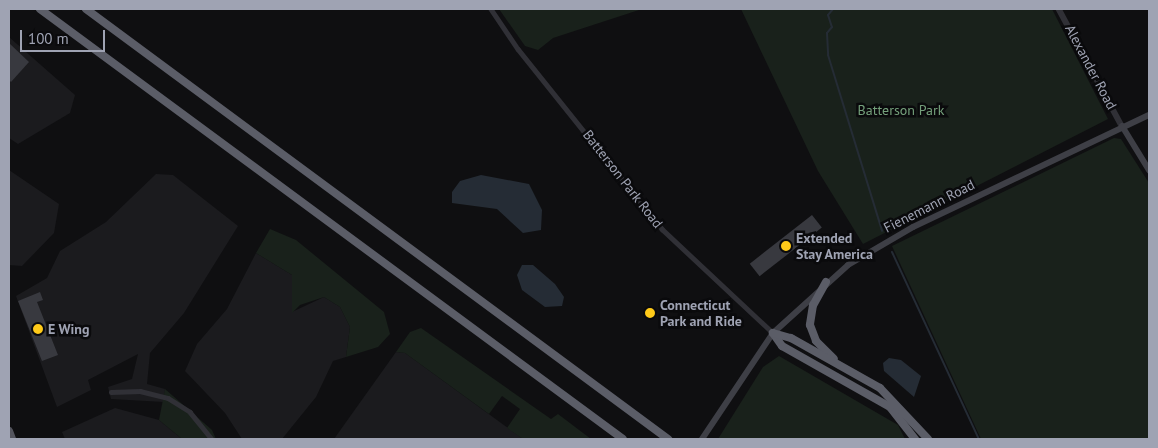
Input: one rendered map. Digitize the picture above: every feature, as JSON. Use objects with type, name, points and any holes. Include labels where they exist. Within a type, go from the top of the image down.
[{"type":"highway","points":[[40,9],[623,439]]},
{"type":"highway","points":[[86,9],[668,439]]},
{"type":"highway","points":[[826,282],[813,305],[810,325],[816,341],[839,364]]},
{"type":"highway","points":[[773,333],[839,364],[894,399],[928,439]]},
{"type":"highway","points":[[773,333],[782,346],[890,407],[915,439]]},
{"type":"highway","points":[[9,431],[12,439]]},
{"type":"main road","name":"Fienemann Road","points":[[702,439],[773,333],[826,282],[903,233],[1122,126],[1149,116]]},
{"type":"main road","points":[[1122,126],[1149,170]]},
{"type":"street","name":"Batterson Park Road","points":[[491,9],[518,49],[662,229],[773,333]]},
{"type":"street","name":"Alexander Road","points":[[1059,9],[1122,126]]},
{"type":"street","points":[[111,392],[140,391],[168,398],[190,412],[212,439]]},
{"type":"shaded area","points":[[9,37],[75,95],[70,113],[18,144],[9,138]]},
{"type":"shaded area","points":[[9,170],[59,204],[54,233],[22,266],[9,265]]},
{"type":"shaded area","points":[[156,174],[173,175],[238,226],[184,313],[150,353],[147,384],[165,389],[164,402],[111,399],[108,387],[132,379],[138,354],[88,380],[91,390],[57,407],[16,296],[47,278],[60,251],[106,222]]},
{"type":"shaded area","points":[[481,175],[529,184],[542,210],[541,230],[523,233],[497,209],[452,203],[452,192],[460,181]]},
{"type":"shaded area","points":[[256,253],[292,275],[292,312],[324,297],[340,307],[350,327],[346,357],[333,361],[316,397],[282,439],[242,439],[225,413],[185,371],[197,344],[227,309]]},
{"type":"shaded area","points":[[522,265],[533,265],[555,284],[564,297],[562,306],[545,307],[522,290],[517,275]]},
{"type":"shaded area","points":[[396,352],[405,353],[523,439],[334,439]]},
{"type":"shaded area","points":[[889,358],[901,360],[921,376],[914,397],[884,371],[883,363]]},
{"type":"shaded area","points":[[115,408],[159,420],[182,439],[65,439],[62,432]]},
{"type":"green space","points":[[499,9],[642,9],[553,38],[538,50],[525,46]]},
{"type":"green space","name":"Batterson Park","points":[[741,9],[1052,9],[1108,119],[863,244],[818,171]]},
{"type":"green space","points":[[1114,138],[1121,139],[1149,183],[1149,439],[981,439],[892,246]]},
{"type":"green space","points":[[270,229],[296,240],[384,312],[390,334],[378,347],[346,357],[350,327],[340,307],[324,297],[300,305],[292,313],[292,275],[256,253]]},
{"type":"green space","points":[[421,328],[551,419],[558,414],[591,439],[523,439],[507,428],[520,409],[502,396],[489,414],[405,353],[396,352],[410,332]]},
{"type":"green space","points":[[779,356],[898,425],[905,439],[718,439],[763,367]]},
{"type":"green space","points":[[165,389],[212,430],[216,439],[182,439],[159,420]]},
{"type":"building","points":[[9,43],[29,62],[11,82],[9,80]]},
{"type":"building","name":"Extended Stay America","points":[[812,215],[822,228],[760,276],[750,264]]},
{"type":"building","name":"E Wing","points":[[40,292],[43,300],[37,302],[58,355],[42,361],[18,301]]},
{"type":"waterway","points":[[833,9],[828,15],[832,27],[827,33],[828,55],[882,231]]},
{"type":"waterway","points":[[892,252],[979,439]]},
{"type":"place","name":"Extended Stay America","points":[[786,246]]},
{"type":"place","name":"Connecticut Park and Ride","points":[[650,313]]},
{"type":"place","name":"E Wing","points":[[38,329]]}]
